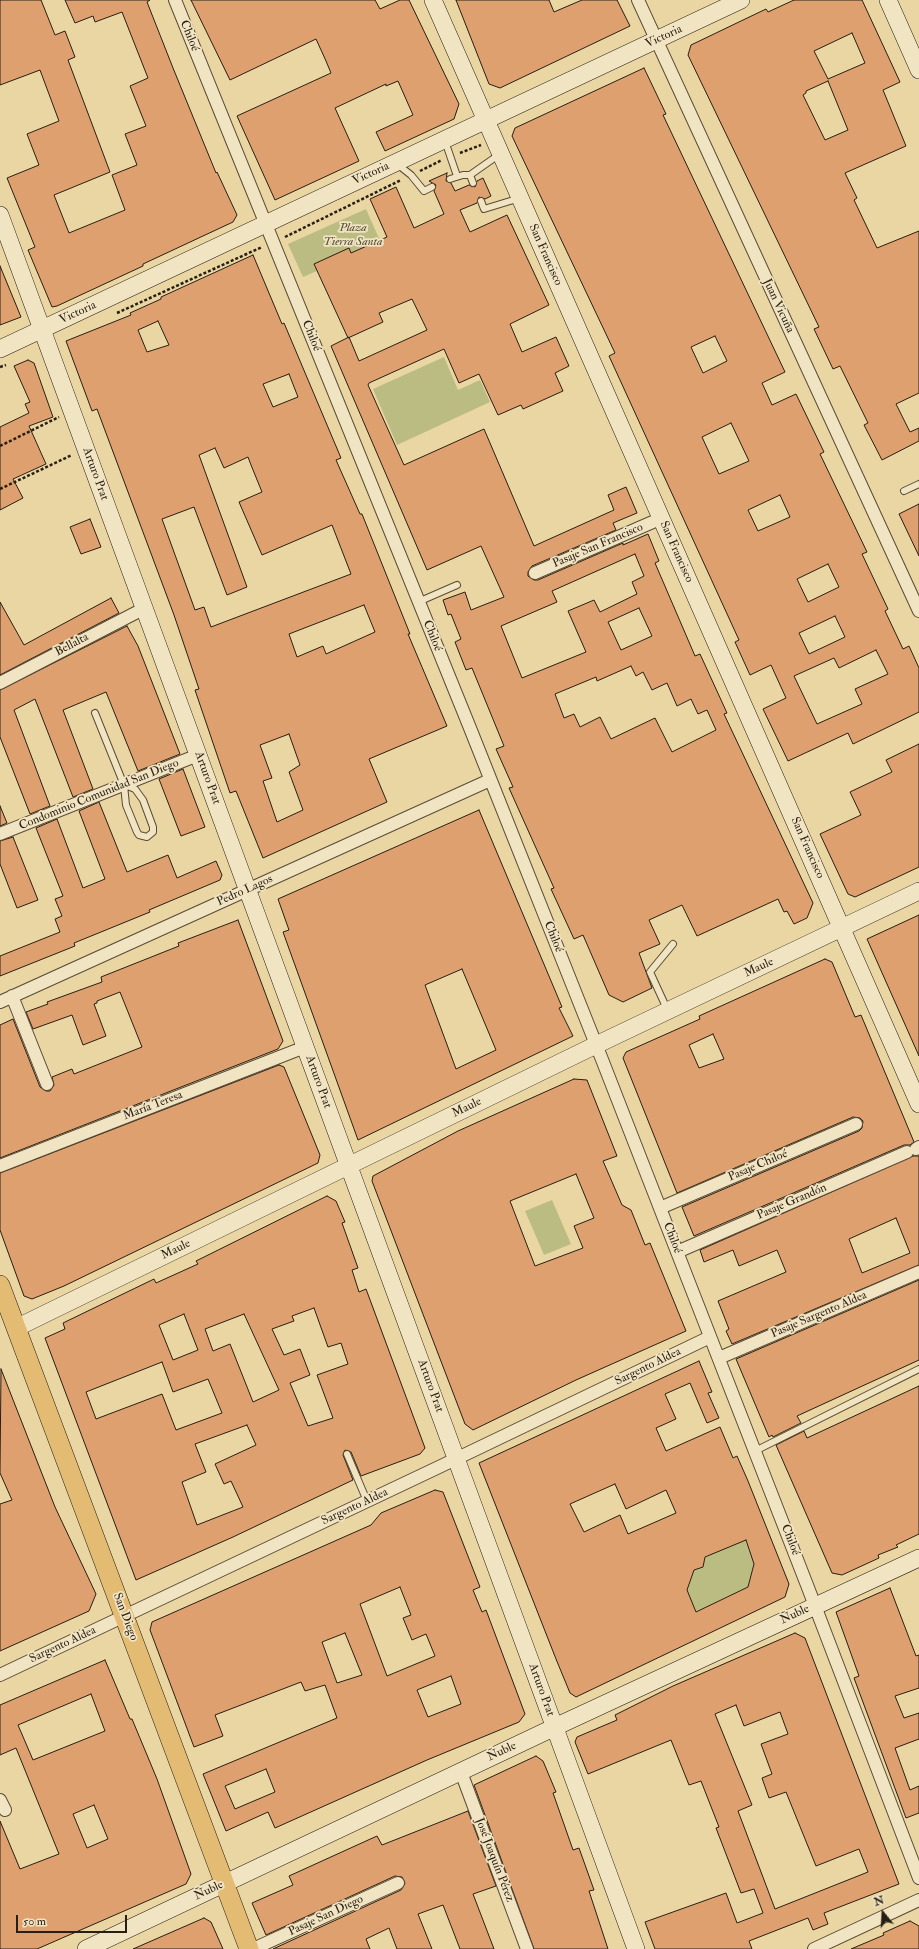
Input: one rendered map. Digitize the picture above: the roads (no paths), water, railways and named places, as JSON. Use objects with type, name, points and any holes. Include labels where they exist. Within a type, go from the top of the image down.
[{"type":"main road","name":"San Diego","points":[[0,1285],[250,1949]]},
{"type":"street","name":"Chiloé","points":[[175,0],[596,1045],[719,1358],[919,1878]]},
{"type":"street","name":"San Francisco","points":[[433,0],[919,1104]]},
{"type":"street","name":"Juan Vicuña","points":[[638,0],[919,611]]},
{"type":"street","name":"Victoria","points":[[0,349],[741,0]]},
{"type":"street","points":[[888,0],[919,70]]},
{"type":"street","name":"Arturo Prat","points":[[0,215],[636,1949]]},
{"type":"street","name":"Pasaje San Francisco","points":[[535,573],[662,518]]},
{"type":"street","name":"Bellalta","points":[[0,683],[144,608]]},
{"type":"street","name":"Condominio Comunidad San Diego","points":[[0,834],[198,755]]},
{"type":"street","name":"Pedro Lagos","points":[[0,1002],[490,780]]},
{"type":"street","name":"Maule","points":[[16,1328],[596,1045],[919,891]]},
{"type":"street","points":[[12,996],[47,1084]]},
{"type":"street","name":"María Teresa","points":[[0,1166],[305,1047]]},
{"type":"street","name":"Pasaje Chiloé","points":[[660,1208],[856,1124]]},
{"type":"street","name":"Pasaje Grandón","points":[[677,1252],[914,1149]]},
{"type":"street","name":"Pasaje Sargento Aldea","points":[[719,1358],[919,1272]]},
{"type":"street","name":"Sargento Aldea","points":[[0,1675],[710,1337]]},
{"type":"street","name":"Ñuble","points":[[86,1949],[555,1727],[919,1558]]},
{"type":"street","name":"José Joaquín Pérez","points":[[461,1772],[528,1949]]},
{"type":"street","name":"Pasaje San Diego","points":[[253,1949],[398,1883]]},
{"type":"street","points":[[814,1949],[919,1900]]},
{"type":"lane","points":[[445,140],[457,176]]},
{"type":"lane","points":[[450,179],[457,176],[470,175],[501,154]]},
{"type":"lane","points":[[395,163],[411,175],[424,191],[432,187]]},
{"type":"lane","points":[[470,175],[473,183]]},
{"type":"lane","points":[[481,201],[484,210],[520,198]]},
{"type":"lane","points":[[904,491],[919,484]]},
{"type":"lane","points":[[418,602],[456,585]]},
{"type":"lane","points":[[95,713],[124,785],[126,804],[137,832],[139,835],[147,837],[153,832],[153,827],[143,800],[135,790],[124,785]]},
{"type":"lane","points":[[668,1011],[650,972],[673,944]]},
{"type":"lane","points":[[755,1451],[919,1369]]},
{"type":"lane","points":[[347,1454],[367,1501]]},
{"type":"park label","name":"Plaza Tierra Santa","points":[[353,235]]}]
